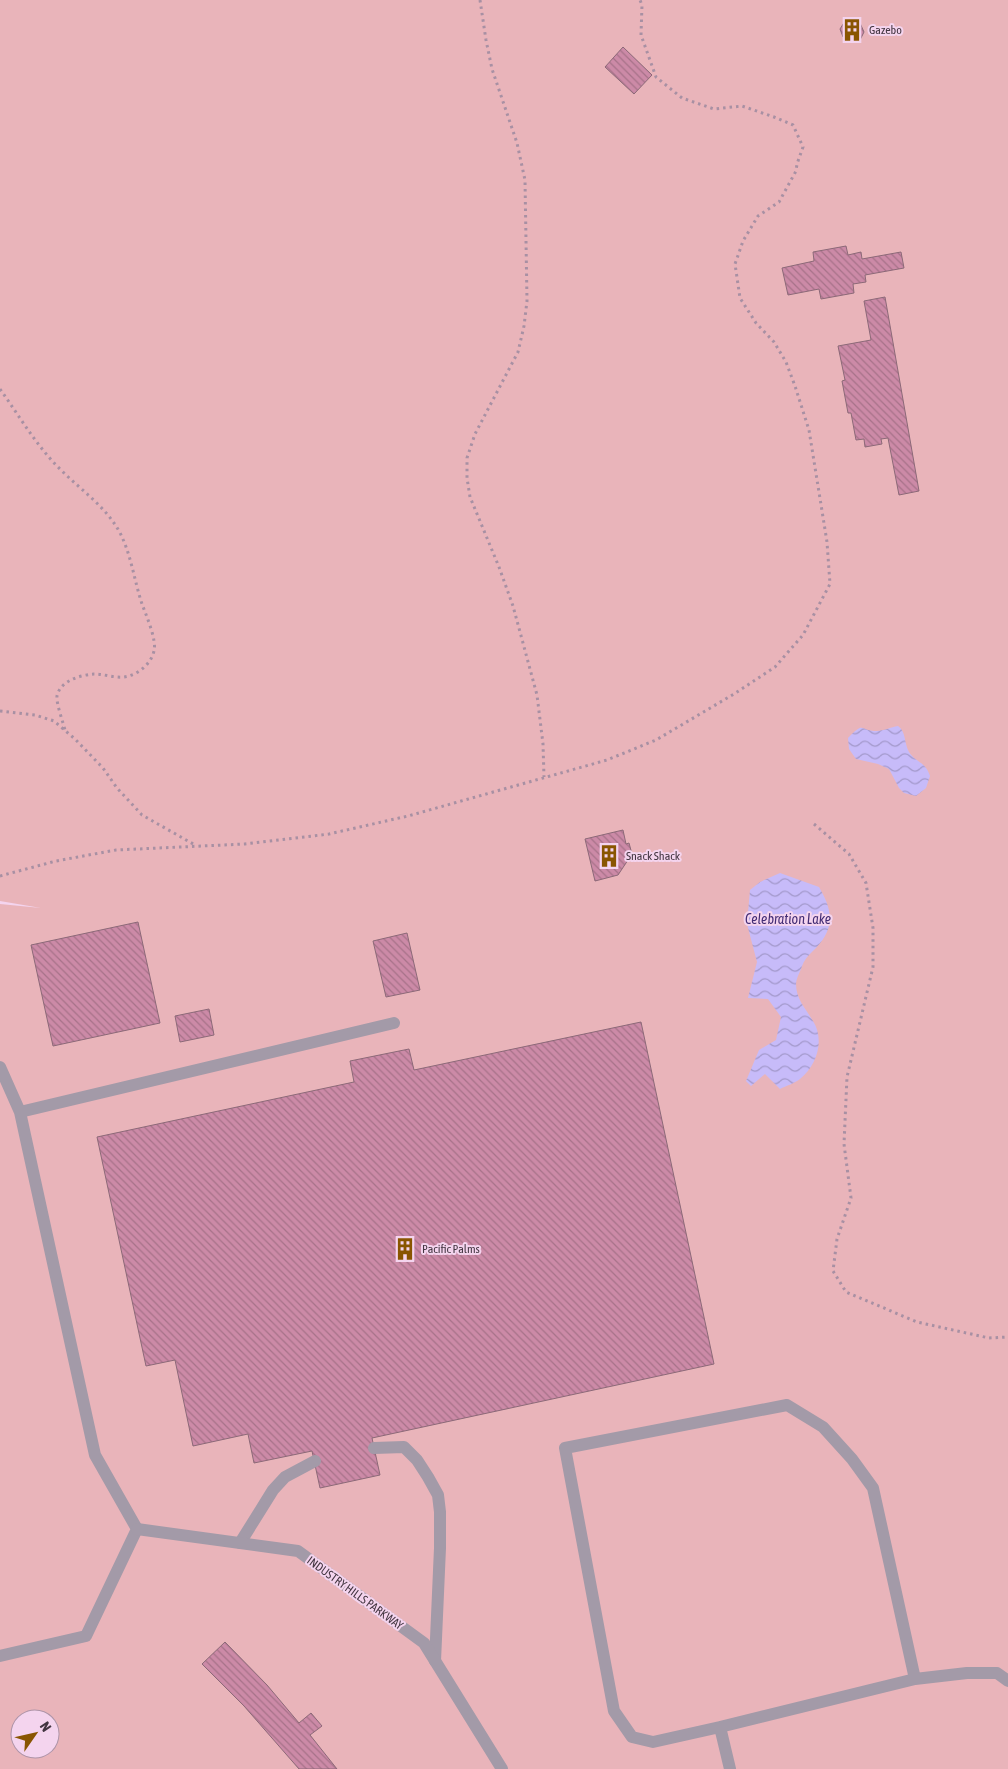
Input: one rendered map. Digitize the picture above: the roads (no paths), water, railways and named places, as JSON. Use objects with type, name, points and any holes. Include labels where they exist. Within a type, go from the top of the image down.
[{"type":"street","points":[[20,1112],[394,1023]]},
{"type":"street","points":[[0,1067],[20,1112],[95,1455],[138,1529],[86,1636],[0,1656]]},
{"type":"street","points":[[915,1679],[873,1488],[852,1459],[823,1427],[787,1405],[565,1448],[614,1711],[632,1737],[653,1742],[915,1679],[966,1673],[997,1673],[1008,1681]]},
{"type":"street","points":[[374,1448],[404,1447],[418,1460],[438,1495],[440,1548],[435,1661]]},
{"type":"street","points":[[240,1543],[273,1490],[285,1477],[315,1461]]},
{"type":"street","name":"INDUSTRY HILLS PARKWAY","points":[[138,1529],[298,1551],[424,1643],[502,1769]]},
{"type":"street","points":[[720,1727],[730,1769]]},
{"type":"water","points":[[898,726],[901,728],[907,749],[926,767],[930,776],[926,788],[916,796],[904,793],[899,788],[889,769],[878,764],[856,759],[849,749],[848,738],[857,729],[877,731]]},
{"type":"water","name":"Celebration Lake","points":[[780,873],[819,887],[827,903],[830,918],[827,933],[805,960],[796,982],[796,989],[800,999],[817,1028],[819,1044],[815,1060],[806,1073],[798,1080],[780,1089],[765,1074],[751,1086],[746,1081],[759,1050],[776,1040],[781,1017],[768,999],[748,998],[757,962],[747,924],[750,890],[760,882]]},
{"type":"place","name":"Gazebo","points":[[852,30]]},
{"type":"place","name":"Snack Shack","points":[[609,856]]},
{"type":"place","name":"Pacific Palms","points":[[405,1249]]}]
